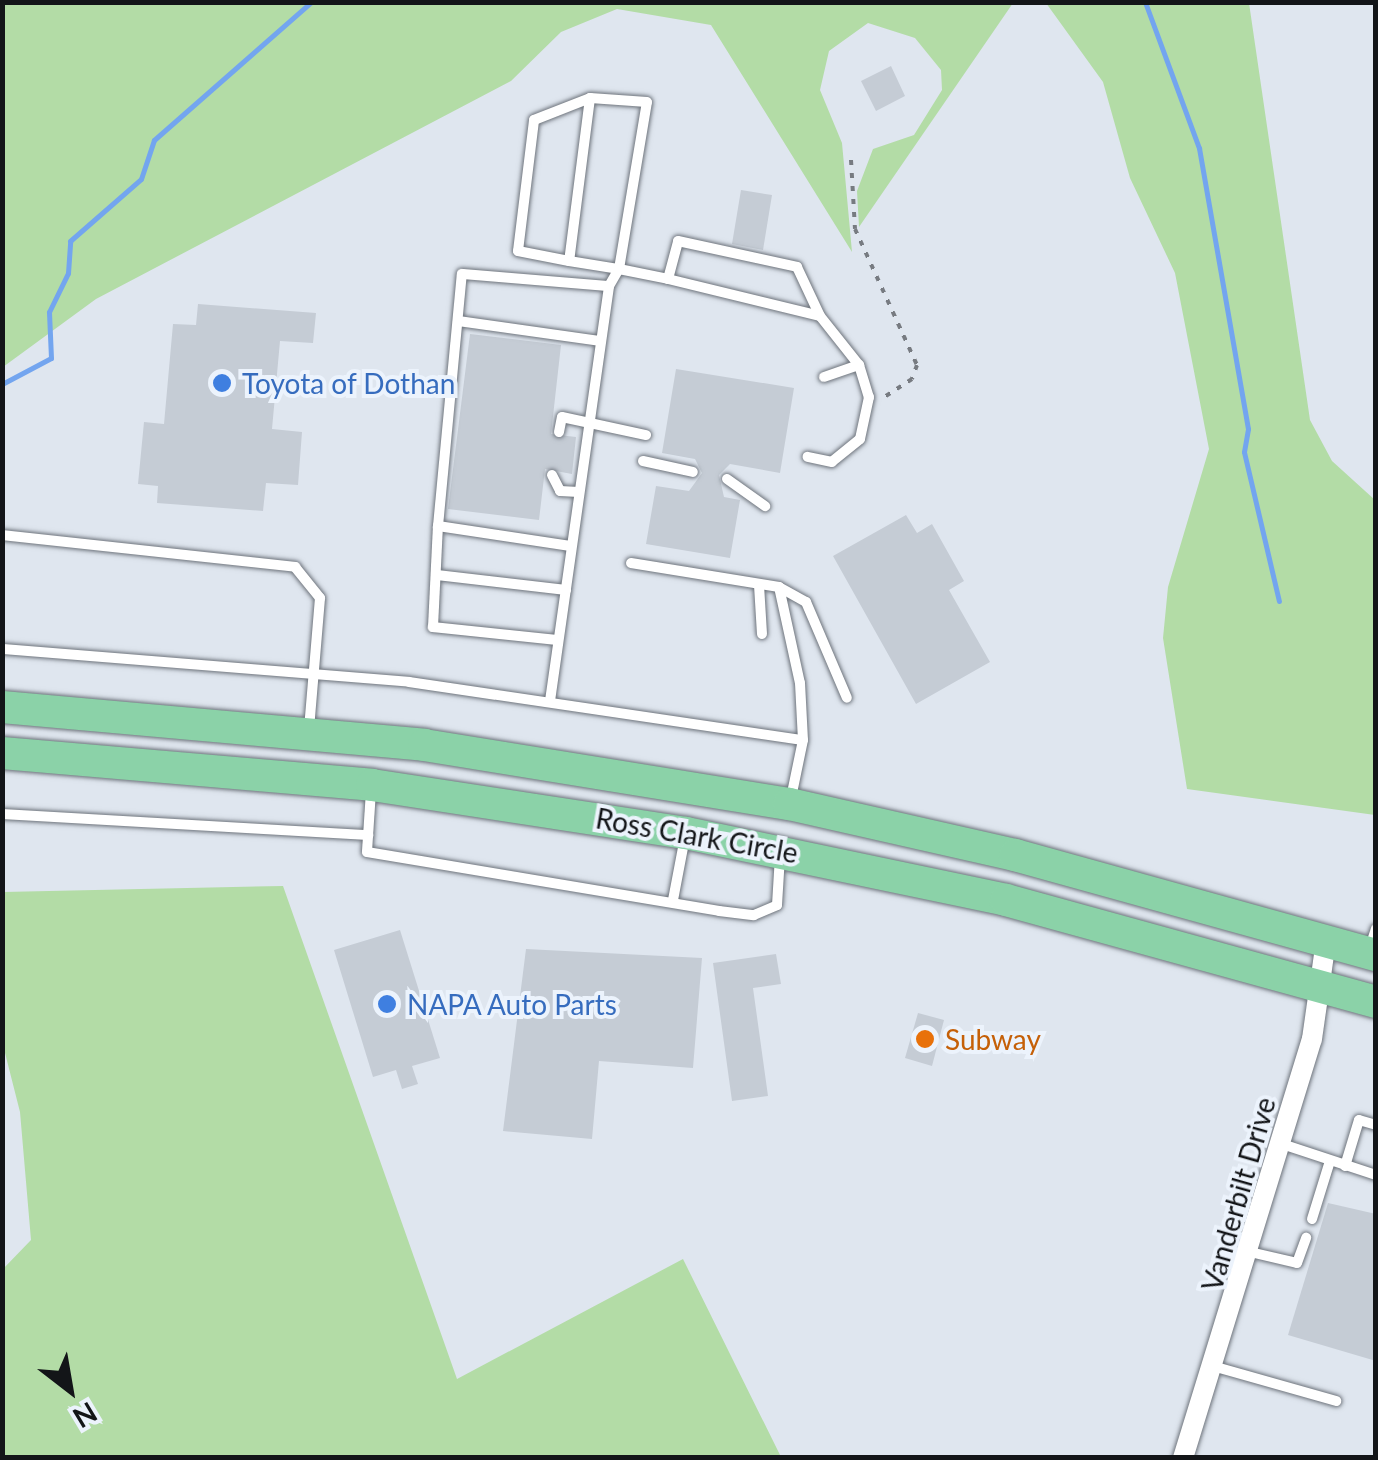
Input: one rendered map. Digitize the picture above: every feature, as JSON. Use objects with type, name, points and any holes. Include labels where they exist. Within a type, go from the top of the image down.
[{"type":"highway","name":"Ross Clark Circle","points":[[2,707],[309,731],[789,804],[1016,855],[1326,941],[1373,946]]},
{"type":"highway","points":[[306,778],[309,731]]},
{"type":"highway","name":"Ross Clark Circle","points":[[2,753],[372,785],[686,832],[1006,900],[1376,1002]]},
{"type":"highway","points":[[781,850],[789,804]]},
{"type":"highway","points":[[1006,900],[1016,855]]},
{"type":"street","name":"Vanderbilt Drive","points":[[1183,1458],[1216,1367],[1312,1039],[1314,984],[1326,941]]},
{"type":"lane","points":[[569,260],[590,98]]},
{"type":"lane","points":[[550,701],[608,286],[620,269],[647,102],[590,98],[534,120],[518,251],[620,269],[668,279],[820,316]]},
{"type":"lane","points":[[668,279],[678,241],[797,268],[820,316],[859,366],[869,397],[860,438],[832,462],[808,456]]},
{"type":"lane","points":[[557,640],[433,626],[438,526],[462,274],[608,286]]},
{"type":"lane","points":[[458,321],[600,342]]},
{"type":"lane","points":[[824,377],[859,366]]},
{"type":"lane","points":[[559,432],[562,417],[646,435]]},
{"type":"lane","points":[[643,462],[693,472]]},
{"type":"lane","points":[[552,474],[560,490],[580,492]]},
{"type":"lane","points":[[727,479],[765,506]]},
{"type":"lane","points":[[438,526],[570,546]]},
{"type":"lane","points":[[2,535],[296,566],[320,598],[309,731]]},
{"type":"lane","points":[[631,563],[779,587],[806,602],[848,698]]},
{"type":"lane","points":[[437,575],[566,590]]},
{"type":"lane","points":[[759,585],[762,634]]},
{"type":"lane","points":[[779,587],[800,683],[803,740],[789,804]]},
{"type":"lane","points":[[2,649],[316,672],[550,701],[803,740]]},
{"type":"lane","points":[[372,785],[367,852],[754,915],[777,904],[781,850]]},
{"type":"lane","points":[[2,814],[368,835]]},
{"type":"lane","points":[[673,900],[686,832]]},
{"type":"lane","points":[[1345,1166],[1359,1120],[1376,1125]]},
{"type":"lane","points":[[1282,1144],[1376,1174]]},
{"type":"lane","points":[[1312,1218],[1330,1161]]},
{"type":"lane","points":[[1250,1252],[1297,1263],[1306,1238]]},
{"type":"lane","points":[[1216,1367],[1336,1400]]},
{"type":"path","points":[[851,160],[855,229],[917,364],[898,392],[869,397]]},
{"type":"green space","points":[[3,2],[1013,3],[859,227],[857,191],[873,149],[914,135],[942,90],[941,70],[915,38],[868,23],[829,51],[820,90],[842,143],[852,252],[711,25],[617,9],[561,32],[511,81],[96,299],[3,367]]},
{"type":"green space","points":[[1046,3],[1249,3],[1310,420],[1332,461],[1375,500],[1375,815],[1187,789],[1163,638],[1168,587],[1209,449],[1175,273],[1130,178],[1103,82]]},
{"type":"green space","points":[[283,886],[457,1379],[683,1259],[781,1457],[3,1457],[3,1269],[31,1240],[20,1112],[3,1045],[3,892]]},
{"type":"building","points":[[891,66],[905,96],[876,111],[861,81]]},
{"type":"building","points":[[741,190],[772,195],[763,250],[732,244]]},
{"type":"building","name":"Toyota of Dothan","points":[[198,304],[316,313],[313,343],[280,341],[272,429],[302,432],[298,485],[266,483],[263,511],[157,503],[158,486],[138,484],[144,422],[164,424],[173,324],[196,325]]},
{"type":"building","points":[[470,334],[561,345],[551,434],[576,437],[572,474],[545,469],[539,520],[448,509]]},
{"type":"building","points":[[676,369],[794,388],[780,473],[730,464],[719,475],[724,497],[740,500],[730,558],[646,544],[656,486],[689,491],[702,473],[695,459],[662,453]]},
{"type":"building","points":[[906,515],[917,533],[932,524],[964,581],[949,590],[990,662],[916,704],[833,556]]},
{"type":"building","name":"NAPA Auto Parts","points":[[400,930],[440,1058],[412,1066],[418,1084],[402,1089],[396,1070],[373,1077],[334,950]]},
{"type":"building","points":[[526,949],[702,958],[693,1068],[599,1061],[592,1139],[503,1131]]},
{"type":"building","points":[[776,954],[781,984],[753,988],[768,1096],[732,1101],[713,963]]},
{"type":"building","name":"Subway","points":[[918,1013],[944,1020],[932,1066],[905,1058]]},
{"type":"building","points":[[1328,1203],[1376,1214],[1376,1361],[1288,1335]]},
{"type":"waterway","points":[[2,384],[51,358],[49,312],[68,273],[70,241],[141,179],[154,140],[311,2]]},
{"type":"waterway","points":[[1145,2],[1199,148],[1248,429],[1244,452],[1279,601]]},
{"type":"place","name":"Toyota of Dothan","points":[[222,383]]},
{"type":"place","name":"NAPA Auto Parts","points":[[387,1004]]},
{"type":"place","name":"Subway","points":[[925,1039]]}]
